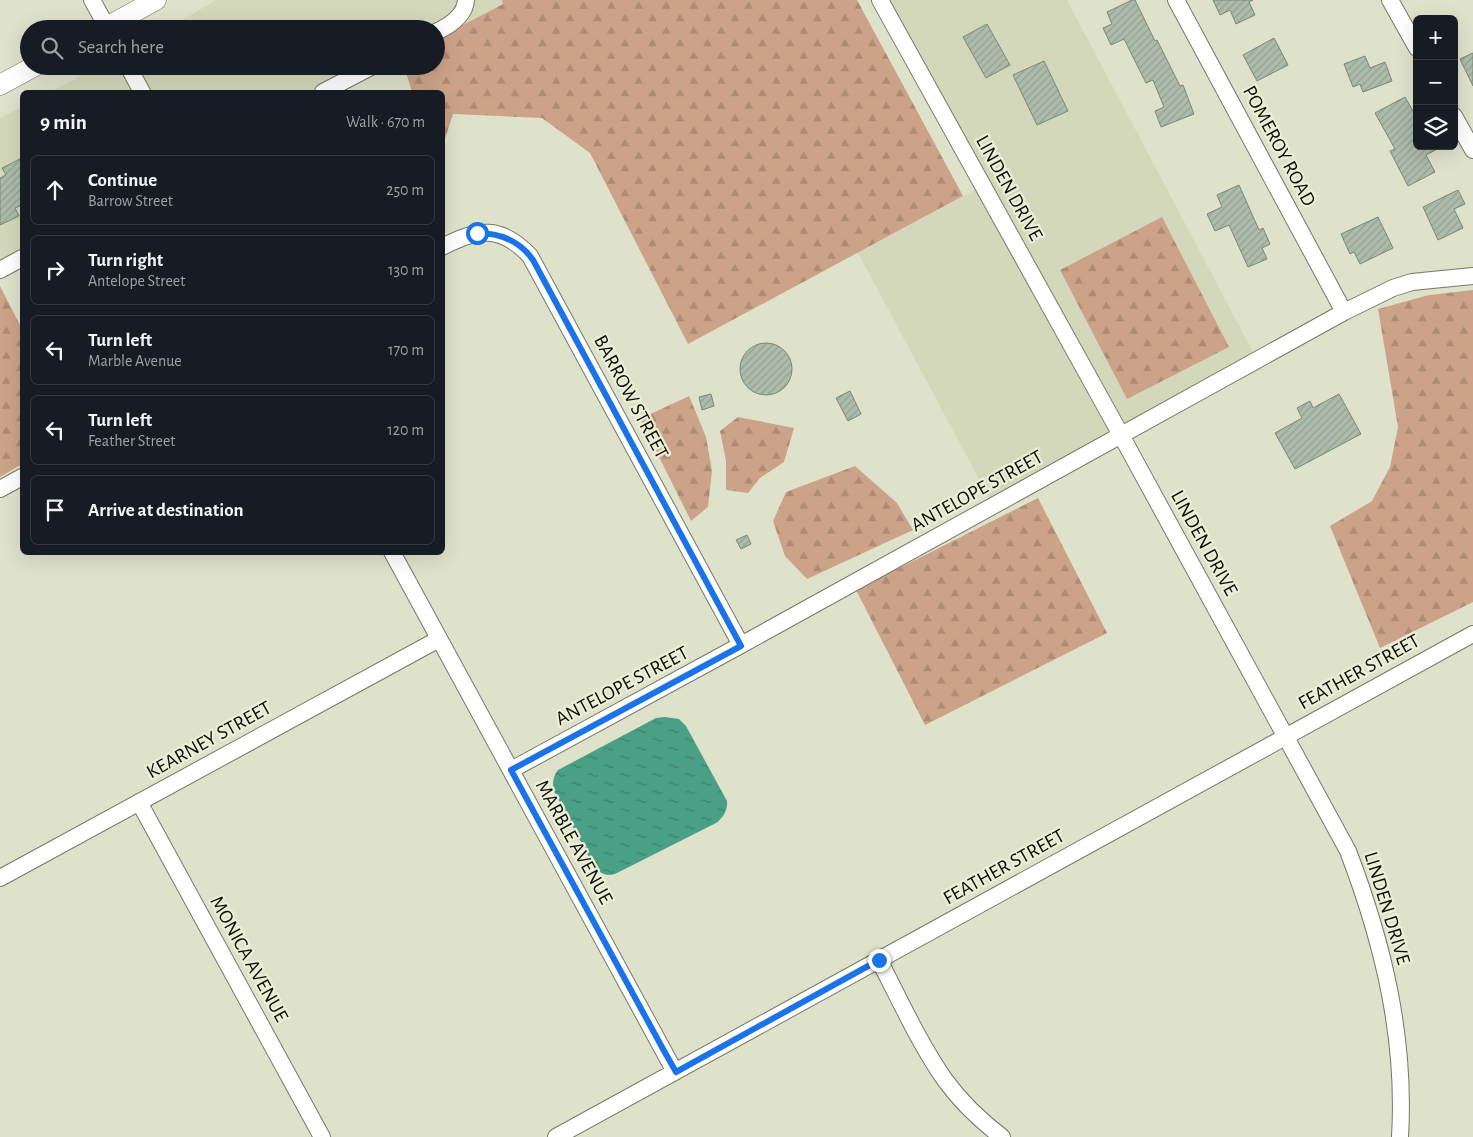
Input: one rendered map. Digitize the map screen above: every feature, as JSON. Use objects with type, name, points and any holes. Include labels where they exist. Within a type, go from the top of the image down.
[{"type":"main road","points":[[120,20],[156,0]]},
{"type":"main road","points":[[0,85],[20,74]]},
{"type":"street","points":[[92,0],[102,20]]},
{"type":"street","points":[[445,28],[454,23],[466,4],[466,0]]},
{"type":"street","name":"LINDEN DRIVE","points":[[880,0],[1121,435],[1348,851],[1366,898],[1380,943],[1390,988],[1400,1082],[1400,1137]]},
{"type":"street","name":"POMEROY ROAD","points":[[1176,0],[1344,312]]},
{"type":"street","points":[[1390,0],[1413,41]]},
{"type":"street","points":[[133,75],[141,90]]},
{"type":"street","points":[[327,90],[356,75]]},
{"type":"street","points":[[1458,123],[1473,150]]},
{"type":"street","name":"BARROW STREET","points":[[445,245],[463,236],[491,233],[508,238],[520,245],[530,256],[741,646]]},
{"type":"street","points":[[0,270],[20,259]]},
{"type":"street","name":"ANTELOPE STREET","points":[[511,770],[741,646],[1344,312],[1393,288],[1412,282],[1473,276]]},
{"type":"street","points":[[0,489],[20,478]]},
{"type":"street","name":"MARBLE AVENUE","points":[[394,555],[676,1072]]},
{"type":"street","name":"FEATHER STREET","points":[[556,1137],[1473,634]]},
{"type":"street","name":"KEARNEY STREET","points":[[0,878],[439,639]]},
{"type":"street","name":"MONICA AVENUE","points":[[139,802],[322,1137]]},
{"type":"street","points":[[879,960],[931,1059],[946,1082],[984,1123],[1002,1137]]},
{"type":"shaded area","points":[[216,0],[502,0],[504,3],[445,34],[445,20],[182,20]]},
{"type":"shaded area","points":[[888,0],[1067,0],[1262,369],[1129,435]]},
{"type":"shaded area","points":[[83,75],[369,75],[342,90],[54,90]]},
{"type":"shaded area","points":[[20,108],[20,269],[0,280],[0,118]]},
{"type":"shaded area","points":[[977,189],[1117,441],[994,507],[858,253]]},
{"type":"green space","points":[[502,0],[857,0],[963,196],[688,344],[590,153],[542,118],[453,114],[445,139],[445,90],[411,90],[407,75],[445,75],[445,34],[503,4]]},
{"type":"green space","points":[[1162,217],[1229,347],[1127,399],[1060,270]]},
{"type":"green space","points":[[0,286],[20,325],[20,465],[0,477]]},
{"type":"green space","points":[[1473,290],[1473,602],[1380,648],[1330,526],[1372,501],[1390,467],[1398,427],[1378,309],[1429,295]]},
{"type":"green space","points":[[689,396],[706,437],[712,471],[708,507],[691,521],[640,419]]},
{"type":"green space","points":[[738,417],[794,428],[784,462],[760,478],[748,493],[726,490],[726,461],[720,431]]},
{"type":"green space","points":[[855,466],[897,503],[913,530],[807,579],[785,556],[773,521],[786,492]]},
{"type":"green space","points":[[1038,498],[1107,633],[925,725],[856,590]]},
{"type":"water","points":[[656,718],[679,719],[686,726],[727,801],[726,811],[716,823],[615,874],[604,874],[592,863],[554,791],[555,775],[558,770]]},
{"type":"building","points":[[1135,0],[1180,86],[1183,85],[1194,114],[1161,127],[1155,111],[1164,107],[1153,80],[1146,83],[1124,39],[1111,45],[1103,28],[1112,24],[1107,12]]},
{"type":"building","points":[[1213,0],[1253,0],[1249,2],[1255,15],[1236,24],[1230,10],[1220,15]]},
{"type":"building","points":[[987,24],[1010,65],[986,78],[963,37]]},
{"type":"building","points":[[1274,38],[1288,65],[1257,81],[1243,55]]},
{"type":"building","points":[[1473,53],[1473,86],[1460,59]]},
{"type":"building","points":[[1365,56],[1370,68],[1385,62],[1392,81],[1363,92],[1360,84],[1353,87],[1344,64]]},
{"type":"building","points":[[1044,61],[1068,111],[1037,125],[1013,75]]},
{"type":"building","points":[[1405,97],[1413,111],[1413,150],[1435,150],[1426,155],[1435,172],[1408,186],[1390,151],[1395,149],[1375,113]]},
{"type":"building","points":[[20,159],[20,206],[15,208],[19,216],[0,225],[0,178],[6,175],[2,168]]},
{"type":"building","points":[[1239,185],[1259,230],[1263,228],[1270,244],[1262,248],[1267,259],[1248,267],[1229,225],[1215,231],[1207,214],[1222,207],[1217,195]]},
{"type":"building","points":[[1458,190],[1465,204],[1454,209],[1463,228],[1438,240],[1423,207]]},
{"type":"building","points":[[1378,217],[1393,248],[1360,264],[1354,252],[1350,254],[1341,234]]},
{"type":"building","points":[[761,343],[771,343],[785,350],[792,364],[792,374],[785,388],[771,395],[761,395],[751,391],[744,384],[740,374],[740,364],[744,354],[751,347]]},
{"type":"building","points":[[850,391],[861,414],[848,421],[836,398]]},
{"type":"building","points":[[711,394],[714,406],[702,410],[699,397]]},
{"type":"building","points":[[1339,394],[1361,434],[1295,469],[1275,433],[1302,418],[1297,408],[1310,401],[1313,408]]},
{"type":"building","points":[[747,535],[751,544],[741,549],[736,540]]},
{"type":"route","points":[[477,233],[491,233],[508,238],[520,245],[533,260],[741,646],[511,770],[663,1049],[676,1072],[879,960]]}]
